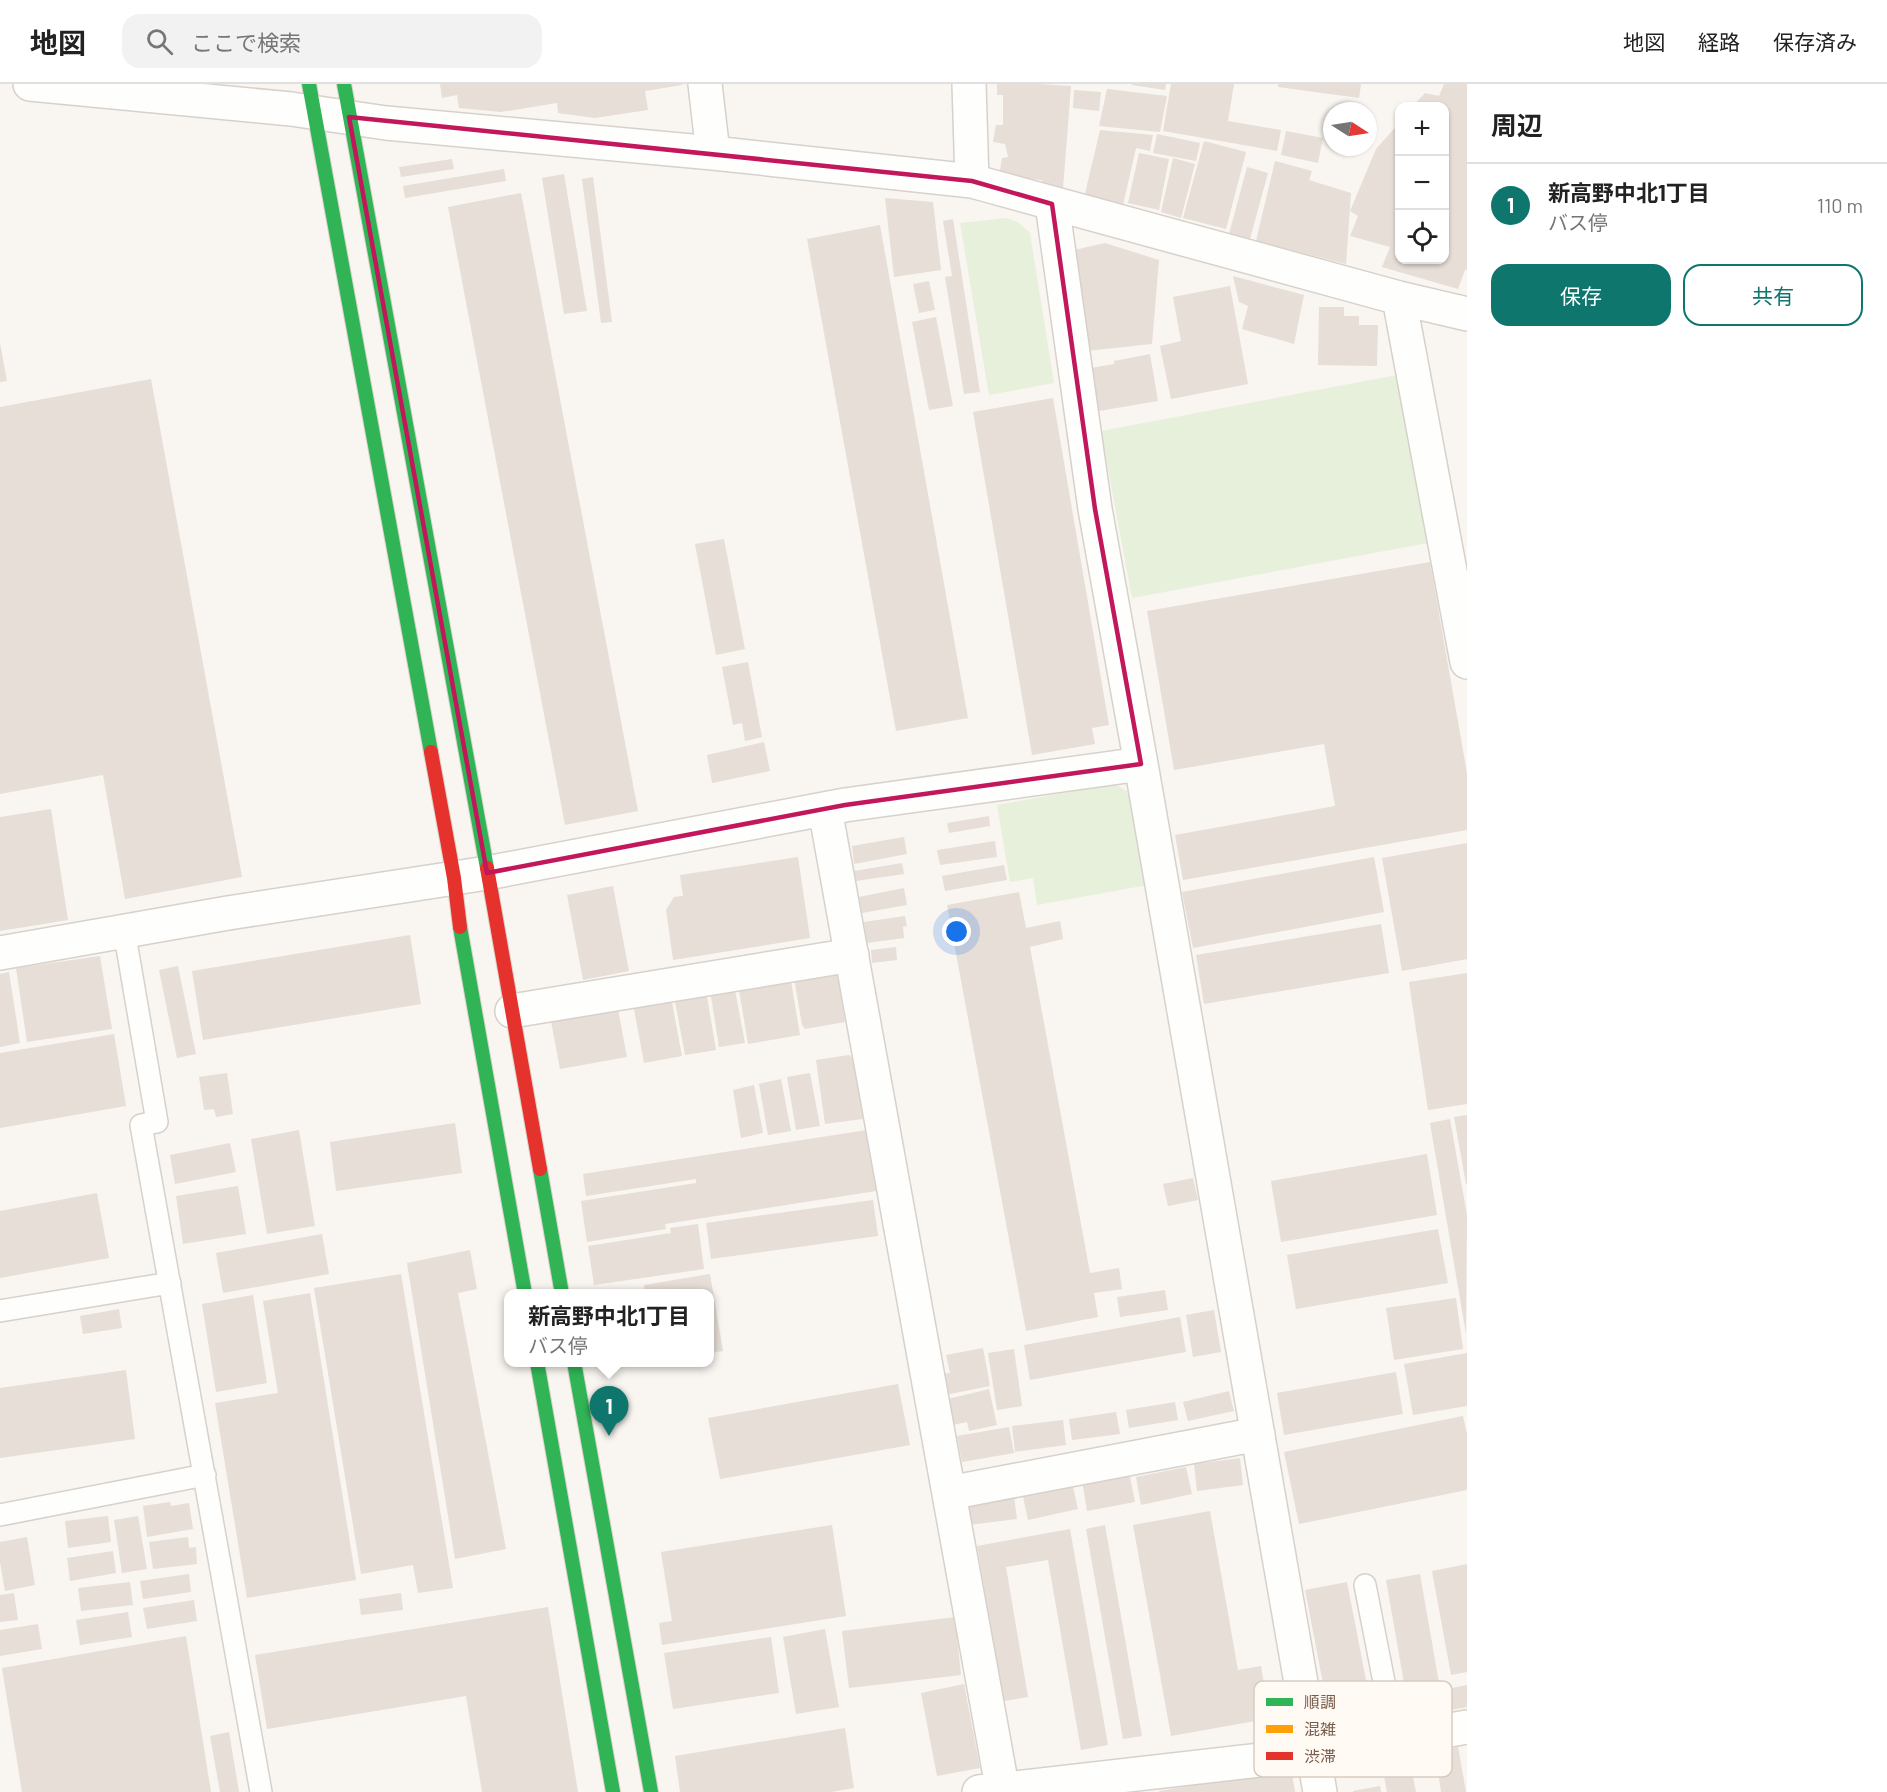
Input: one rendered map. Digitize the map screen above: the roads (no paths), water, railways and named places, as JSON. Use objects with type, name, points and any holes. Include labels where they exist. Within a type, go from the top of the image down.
[{"type":"street","points":[[30,84],[291,110],[312,99]]},
{"type":"street","points":[[344,84],[561,1289]]},
{"type":"street","points":[[705,84],[713,153]]},
{"type":"street","points":[[969,84],[972,182]]},
{"type":"street","points":[[312,99],[349,117],[386,123],[713,153],[972,182],[1399,298],[1467,314]]},
{"type":"street","points":[[312,99],[454,878],[460,930],[524,1289]]},
{"type":"street","points":[[1052,204],[1095,509],[1300,1681]]},
{"type":"street","points":[[1399,298],[1467,662]]},
{"type":"street","points":[[0,952],[124,930],[487,873],[825,809],[1141,764]]},
{"type":"street","points":[[825,809],[949,1493],[995,1791],[1254,1761]]},
{"type":"street","points":[[512,1011],[852,955]]},
{"type":"street","points":[[538,1367],[613,1792]]},
{"type":"street","points":[[575,1367],[651,1792]]},
{"type":"street","points":[[949,1493],[1258,1434]]},
{"type":"street","points":[[1452,1729],[1467,1727]]},
{"type":"street","points":[[1317,1777],[1320,1792]]},
{"type":"lane","points":[[124,930],[157,1122],[141,1125],[261,1792]]},
{"type":"lane","points":[[0,1311],[170,1283]]},
{"type":"lane","points":[[0,1515],[205,1475]]},
{"type":"lane","points":[[1365,1585],[1384,1681]]},
{"type":"place","name":"新高野中北1丁目","points":[[609,1436]]}]
